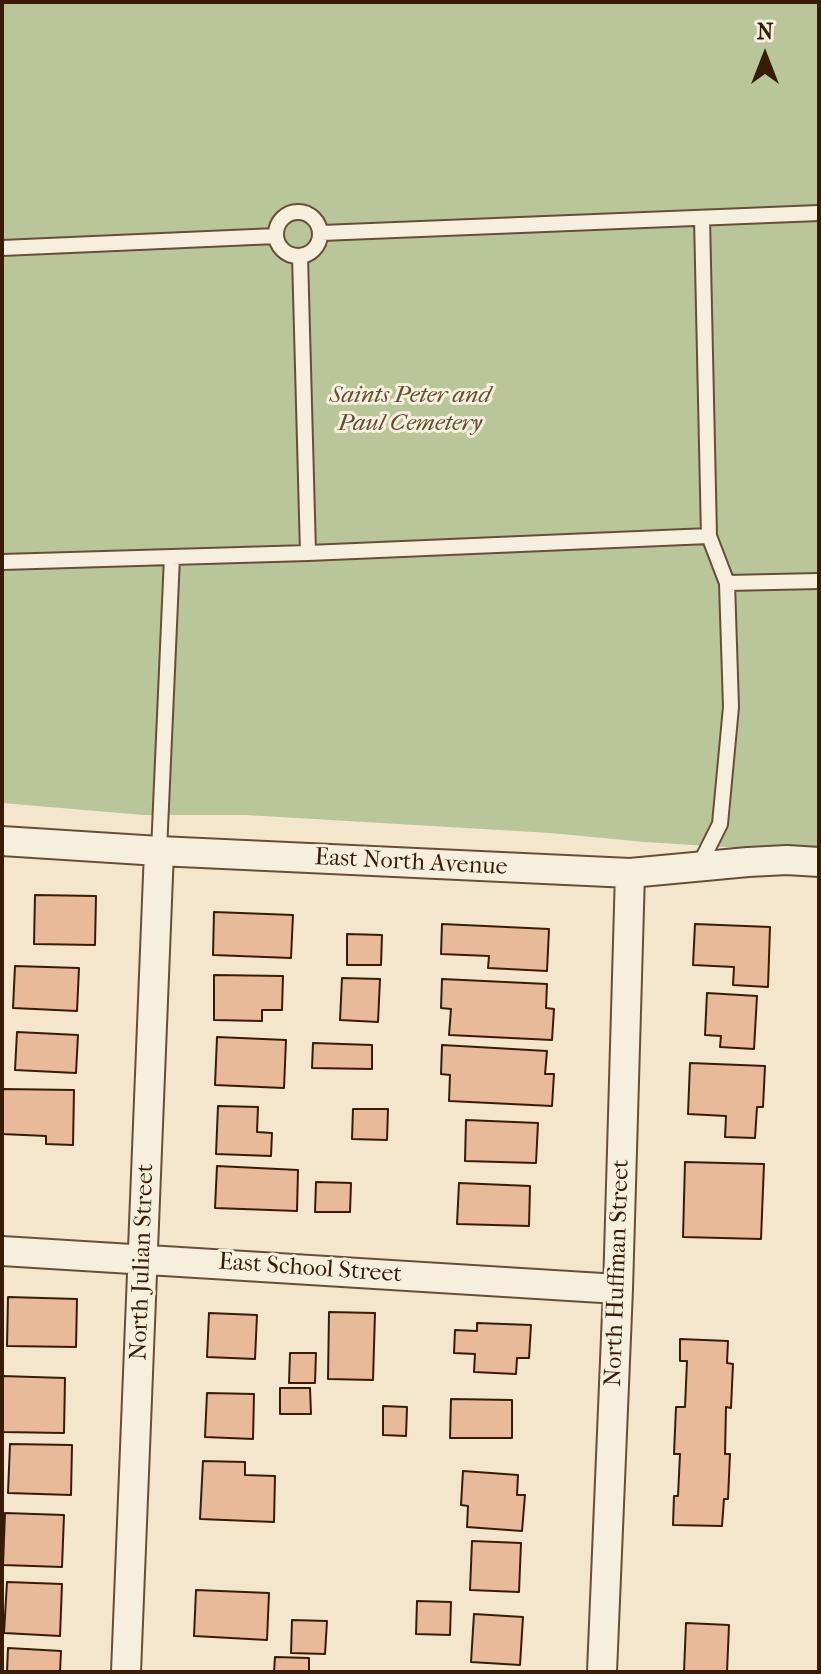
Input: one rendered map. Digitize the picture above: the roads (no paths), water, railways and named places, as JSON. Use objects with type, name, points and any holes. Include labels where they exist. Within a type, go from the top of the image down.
[{"type":"street","name":"East North Avenue","points":[[2,841],[630,873],[787,860],[819,862]]},
{"type":"street","name":"North Julian Street","points":[[126,1672],[159,851]]},
{"type":"street","name":"North Huffman Street","points":[[602,1672],[618,1289],[630,873]]},
{"type":"street","name":"East School Street","points":[[2,1251],[618,1289]]},
{"type":"lane","points":[[297,211],[311,215],[321,233],[316,248],[300,256],[282,250],[276,236],[279,222],[290,212],[297,211]]},
{"type":"lane","points":[[321,233],[819,213]]},
{"type":"lane","points":[[699,866],[720,824],[731,707],[727,583],[709,536],[702,218]]},
{"type":"lane","points":[[2,248],[276,236]]},
{"type":"lane","points":[[300,256],[308,553]]},
{"type":"lane","points":[[2,562],[709,536]]},
{"type":"lane","points":[[159,851],[172,557]]},
{"type":"lane","points":[[727,583],[819,581]]},
{"type":"park label","name":"Saints Peter and Paul Cemetery","points":[[410,410]]}]
